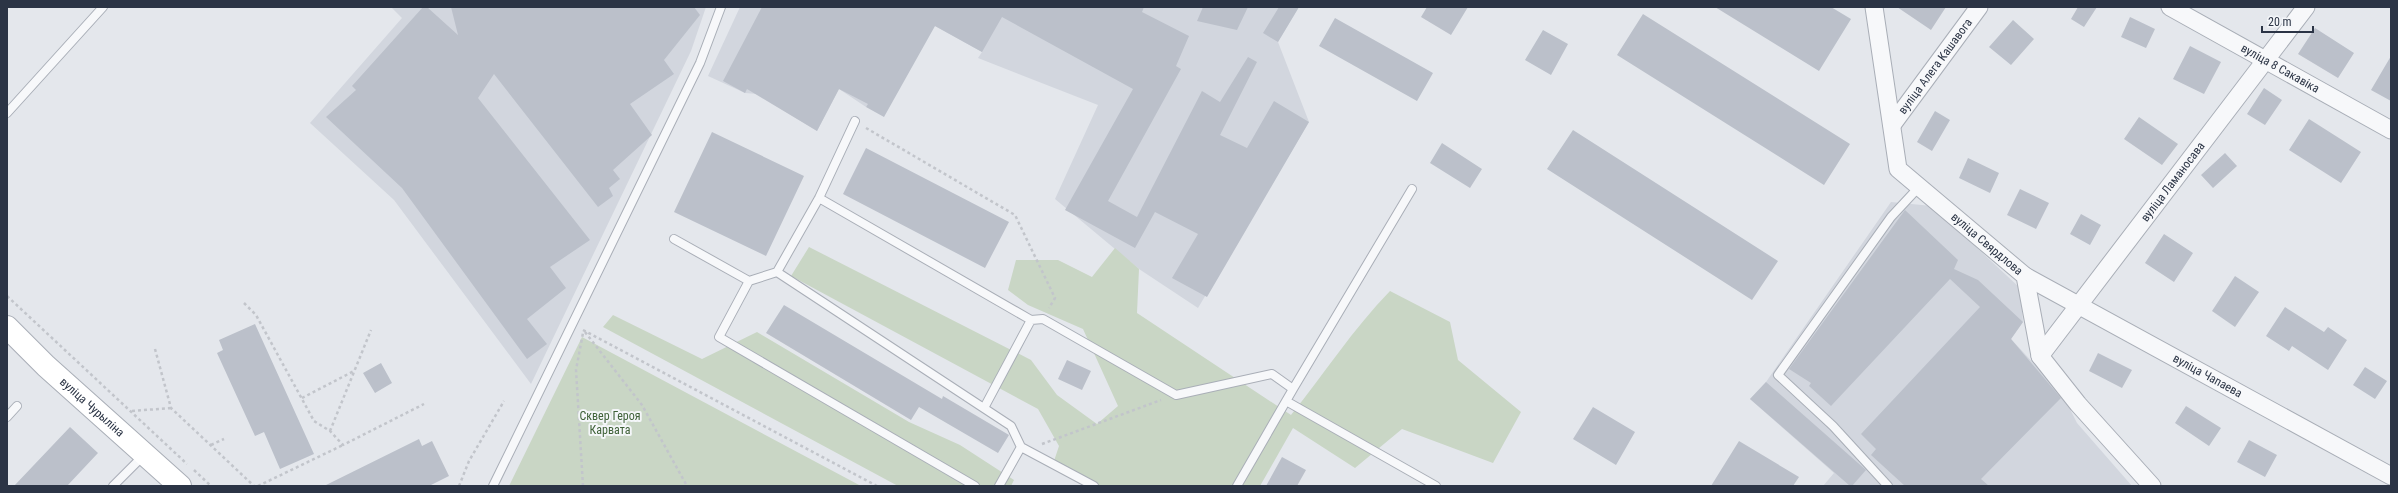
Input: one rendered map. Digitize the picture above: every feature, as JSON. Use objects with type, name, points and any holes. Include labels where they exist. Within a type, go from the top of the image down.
[{"type":"main road","name":"вуліца Чурыліна","points":[[7,327],[46,366],[180,486]]},
{"type":"street","name":"вуліца Свярдлова","points":[[1874,7],[1898,169],[2025,276],[2040,356],[2078,404],[2152,486]]},
{"type":"street","name":"вуліца Алега Кашавога","points":[[1892,125],[1979,7]]},
{"type":"street","name":"вуліца 8 Сакавіка","points":[[2170,7],[2391,130]]},
{"type":"street","name":"вуліца Ламаносава","points":[[2040,356],[2306,7]]},
{"type":"street","name":"вуліца Чапаева","points":[[2025,276],[2079,304],[2391,476]]},
{"type":"lane","points":[[7,113],[103,7]]},
{"type":"lane","points":[[493,486],[700,63],[721,7]]},
{"type":"lane","points":[[855,121],[819,198],[777,272],[749,281],[719,337],[975,486]]},
{"type":"lane","points":[[1888,486],[1833,426],[1778,375],[1891,217],[1919,187]]},
{"type":"lane","points":[[1237,486],[1286,400],[1412,189]]},
{"type":"lane","points":[[819,198],[1031,320],[1043,319],[1176,395],[1272,374],[1293,389]]},
{"type":"lane","points":[[674,239],[749,281]]},
{"type":"lane","points":[[777,272],[1011,426],[1023,448],[1094,486]]},
{"type":"lane","points":[[984,408],[1031,320]]},
{"type":"lane","points":[[1286,400],[1436,486]]},
{"type":"lane","points":[[7,416],[18,406]]},
{"type":"lane","points":[[999,486],[1023,448]]},
{"type":"lane","points":[[113,486],[144,454]]},
{"type":"path","points":[[855,121],[1015,215],[1055,298],[1043,319]]},
{"type":"path","points":[[7,296],[211,486]]},
{"type":"path","points":[[244,303],[256,315],[314,421],[330,431],[343,445]]},
{"type":"path","points":[[579,328],[877,486]]},
{"type":"path","points":[[330,431],[371,330]]},
{"type":"path","points":[[582,486],[576,370],[584,330]]},
{"type":"path","points":[[584,330],[642,405],[687,486]]},
{"type":"path","points":[[155,349],[170,408],[254,486]]},
{"type":"path","points":[[302,398],[354,370]]},
{"type":"path","points":[[1023,448],[1176,395]]},
{"type":"path","points":[[459,486],[469,461],[504,401]]},
{"type":"path","points":[[258,486],[424,404]]},
{"type":"path","points":[[132,411],[170,408]]},
{"type":"path","points":[[211,445],[224,439]]},
{"type":"shaded area","points":[[391,7],[706,7],[691,51],[531,384],[394,200],[310,123],[402,18]]},
{"type":"shaded area","points":[[740,7],[1299,7],[1278,42],[1309,122],[1198,308],[1139,269],[1055,199],[1098,105],[978,58],[982,52],[935,26],[866,107],[839,89],[817,131],[757,94],[745,93],[708,76]]},
{"type":"shaded area","points":[[1891,202],[1932,206],[2020,288],[2023,322],[2011,339],[2063,395],[2077,423],[2132,486],[1823,486],[1834,473],[1750,399],[1766,382]]},
{"type":"green space","points":[[809,247],[1031,360],[1057,395],[1097,424],[1118,406],[1083,329],[1028,305],[1008,290],[1016,260],[1058,260],[1092,277],[1115,248],[1139,269],[1137,313],[1291,415],[1351,336],[1390,291],[1450,322],[1458,360],[1521,412],[1493,463],[1402,429],[1355,468],[1293,428],[1260,486],[1094,486],[1053,464],[1059,446],[1038,409],[791,276]]},
{"type":"green space","points":[[613,315],[702,359],[757,332],[909,422],[960,445],[1014,480],[1011,486],[898,486],[603,327]]},
{"type":"green space","name":"Сквер Героя Карвата","points":[[582,337],[861,486],[509,486]]},
{"type":"building","points":[[423,7],[427,7],[458,35],[451,7],[694,7],[700,15],[664,60],[674,74],[630,104],[652,135],[613,170],[620,179],[609,188],[613,196],[598,207],[494,74],[478,98],[590,240],[550,267],[566,288],[527,319],[547,344],[527,359],[402,188],[326,117],[356,90],[352,86]]},
{"type":"building","points":[[762,7],[1144,7],[1142,12],[1189,36],[1176,66],[1181,69],[1108,201],[1137,217],[1202,91],[1220,102],[1248,57],[1257,62],[1220,135],[1247,148],[1274,101],[1309,122],[1207,297],[1172,278],[1198,234],[1155,212],[1135,248],[1065,210],[1133,89],[1002,17],[982,52],[935,26],[884,117],[866,107],[868,104],[839,89],[817,131],[747,89],[745,93],[723,81]]},
{"type":"building","points":[[1203,7],[1248,7],[1237,30],[1197,21]]},
{"type":"building","points":[[1279,7],[1299,7],[1278,42],[1263,33]]},
{"type":"building","points":[[1427,7],[1468,7],[1451,35],[1421,17]]},
{"type":"building","points":[[1715,7],[1831,7],[1851,19],[1819,71]]},
{"type":"building","points":[[1897,7],[1946,7],[1931,30]]},
{"type":"building","points":[[2078,7],[2097,7],[2084,27],[2071,19]]},
{"type":"building","points":[[1643,14],[1850,144],[1824,185],[1617,55]]},
{"type":"building","points":[[2130,17],[2155,29],[2146,48],[2121,37]]},
{"type":"building","points":[[1335,18],[1433,73],[1417,101],[1319,46]]},
{"type":"building","points":[[2013,20],[2034,39],[2011,65],[1989,47]]},
{"type":"building","points":[[2315,28],[2354,53],[2338,78],[2298,54]]},
{"type":"building","points":[[1543,30],[1568,44],[1551,75],[1525,60]]},
{"type":"building","points":[[2190,46],[2221,62],[2204,94],[2173,79]]},
{"type":"building","points":[[2391,56],[2391,101],[2371,90]]},
{"type":"building","points":[[2264,88],[2282,100],[2265,125],[2247,114]]},
{"type":"building","points":[[1935,111],[1950,120],[1932,151],[1917,142]]},
{"type":"building","points":[[2139,117],[2178,144],[2162,165],[2124,139]]},
{"type":"building","points":[[2309,119],[2361,152],[2341,183],[2289,150]]},
{"type":"building","points":[[1573,130],[1778,261],[1752,300],[1547,169]]},
{"type":"building","points":[[712,132],[804,176],[766,256],[674,212]]},
{"type":"building","points":[[1442,143],[1482,169],[1470,188],[1430,163]]},
{"type":"building","points":[[866,148],[1009,222],[985,268],[843,194]]},
{"type":"building","points":[[2225,153],[2237,166],[2213,188],[2201,175]]},
{"type":"building","points":[[1968,158],[1999,173],[1990,193],[1959,178]]},
{"type":"building","points":[[2020,189],[2049,203],[2036,229],[2007,215]]},
{"type":"building","points":[[1905,210],[1958,260],[1954,269],[1978,280],[2023,322],[2011,339],[2061,398],[1981,479],[1989,486],[1905,486],[1871,455],[1876,449],[1861,434],[1980,307],[1950,279],[1831,406],[1809,386],[1811,383],[1789,369]]},
{"type":"building","points":[[2081,214],[2101,225],[2090,245],[2070,234]]},
{"type":"building","points":[[2164,234],[2193,253],[2174,282],[2145,263]]},
{"type":"building","points":[[2235,276],[2259,292],[2235,327],[2212,311]]},
{"type":"building","points":[[784,305],[942,399],[943,396],[1009,435],[998,453],[919,407],[911,420],[766,333]]},
{"type":"building","points":[[2285,307],[2324,332],[2328,327],[2347,340],[2328,370],[2292,346],[2289,351],[2266,336]]},
{"type":"building","points":[[255,324],[314,454],[280,469],[264,432],[255,436],[217,353],[223,350],[219,340]]},
{"type":"building","points":[[2098,353],[2132,370],[2122,388],[2089,371]]},
{"type":"building","points":[[1067,360],[1091,371],[1082,390],[1058,379]]},
{"type":"building","points":[[381,363],[392,383],[375,393],[363,373]]},
{"type":"building","points":[[2365,367],[2387,381],[2375,399],[2353,385]]},
{"type":"building","points":[[1766,382],[1866,470],[1852,486],[1850,486],[1750,399]]},
{"type":"building","points":[[2186,406],[2221,428],[2209,446],[2175,423]]},
{"type":"building","points":[[1593,407],[1635,432],[1616,465],[1573,439]]},
{"type":"building","points":[[70,427],[98,453],[67,486],[14,486]]},
{"type":"building","points":[[419,439],[422,446],[432,441],[449,476],[429,486],[324,486]]},
{"type":"building","points":[[2249,440],[2277,455],[2265,477],[2237,462]]},
{"type":"building","points":[[1739,441],[1799,477],[1793,486],[1711,486]]},
{"type":"building","points":[[1282,457],[1306,470],[1297,486],[1266,486]]}]
